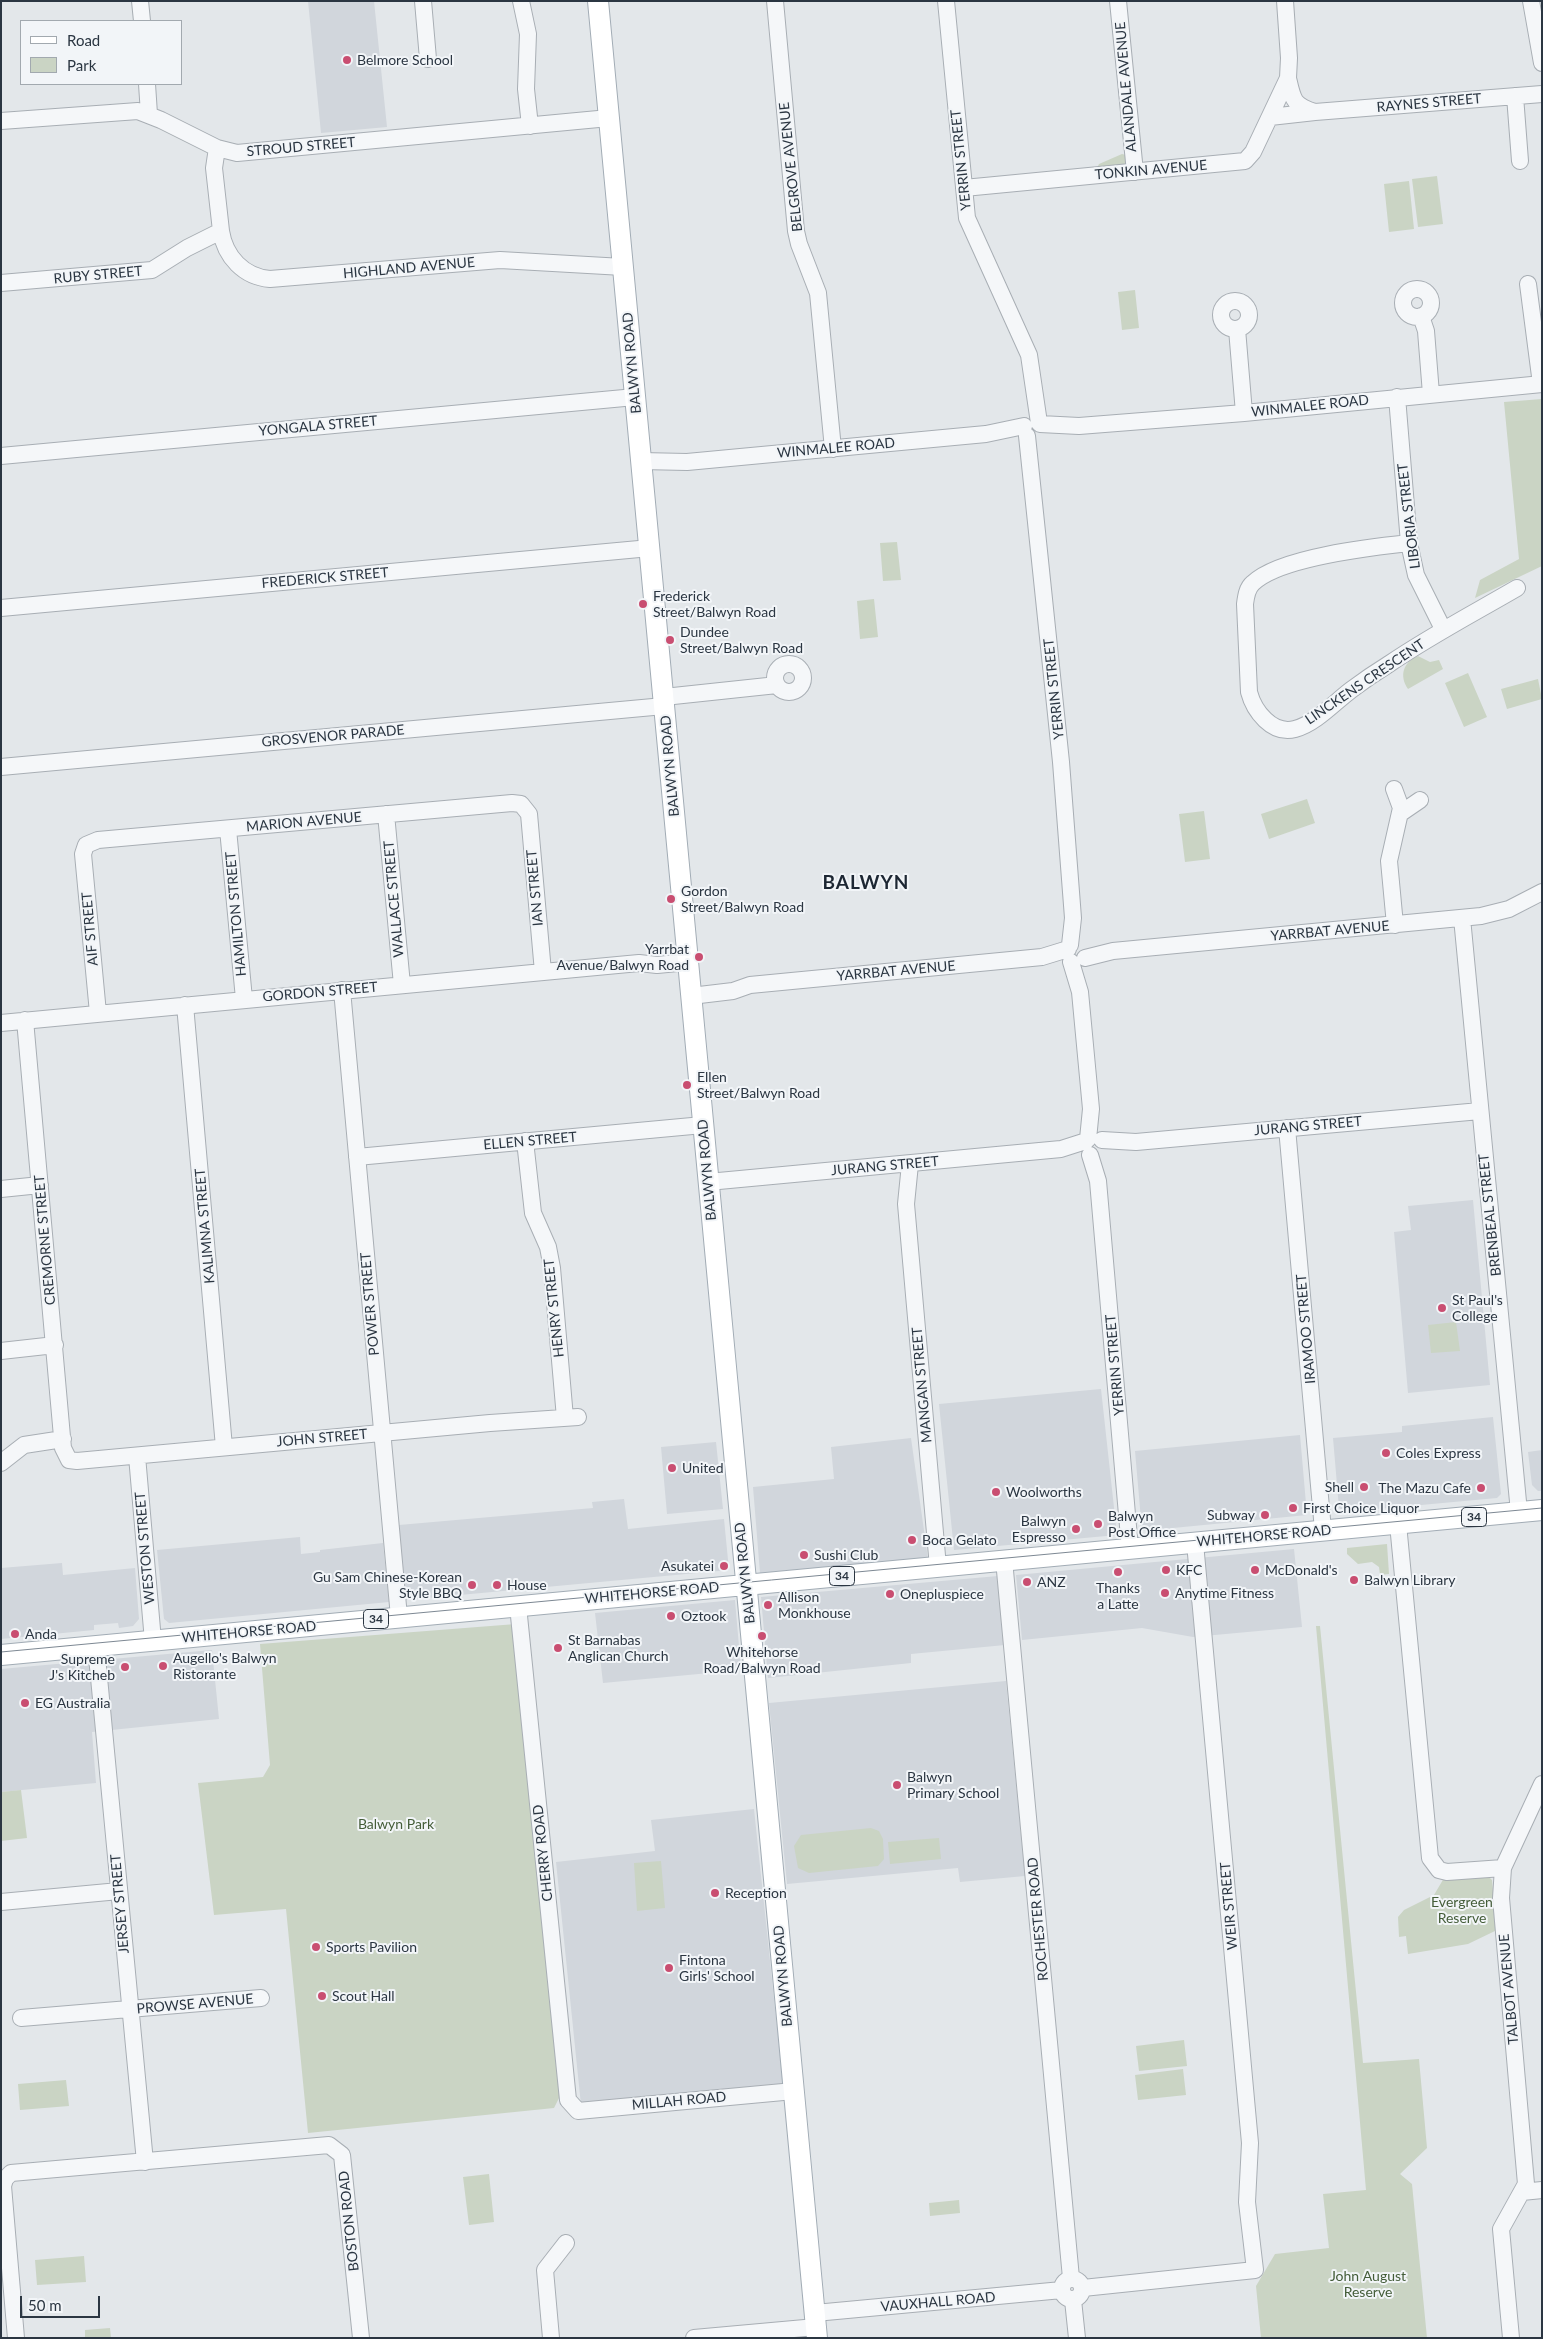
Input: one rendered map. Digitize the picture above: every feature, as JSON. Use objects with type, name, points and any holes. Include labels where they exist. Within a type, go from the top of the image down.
[{"type":"main road","name":"BALWYN ROAD","points":[[598,1],[816,2326]]},
{"type":"main road","name":"WHITEHORSE ROAD","points":[[1,1655],[1542,1510]]},
{"type":"street","points":[[140,1],[142,20]]},
{"type":"street","points":[[423,1],[428,59]]},
{"type":"street","points":[[521,1],[528,27],[527,62],[534,126]]},
{"type":"street","name":"BELGROVE AVENUE","points":[[775,1],[796,231],[798,244],[818,294],[833,448]]},
{"type":"street","name":"YERRIN STREET","points":[[946,1],[968,223],[1030,355],[1034,395],[1030,460],[1061,762],[1073,918],[1130,1549]]},
{"type":"street","name":"ALANDALE AVENUE","points":[[1118,1],[1135,172]]},
{"type":"street","points":[[1285,1],[1289,58],[1288,78],[1294,101],[1302,107],[1315,112]]},
{"type":"street","points":[[1531,1],[1542,63]]},
{"type":"street","name":"TONKIN AVENUE","points":[[964,188],[1246,161],[1251,156],[1288,78]]},
{"type":"street","points":[[147,85],[149,114]]},
{"type":"street","name":"RAYNES STREET","points":[[1270,118],[1315,112],[1542,94]]},
{"type":"street","points":[[1515,96],[1520,162]]},
{"type":"street","name":"STROUD STREET","points":[[1,121],[138,111],[149,114],[218,148],[237,153],[609,118]]},
{"type":"street","points":[[218,148],[214,168],[221,231]]},
{"type":"street","name":"HIGHLAND AVENUE","points":[[221,231],[226,250],[240,267],[257,277],[270,279],[500,260],[623,267]]},
{"type":"street","name":"RUBY STREET","points":[[1,283],[152,270],[203,239],[221,231]]},
{"type":"street","points":[[1528,284],[1541,384]]},
{"type":"street","points":[[1421,316],[1426,331],[1431,394]]},
{"type":"street","points":[[1237,329],[1244,413]]},
{"type":"street","name":"WINMALEE ROAD","points":[[642,466],[986,434],[1244,413],[1541,384]]},
{"type":"street","name":"YONGALA STREET","points":[[1,456],[635,397]]},
{"type":"street","name":"LIBORIA STREET","points":[[1397,398],[1409,543],[1416,575],[1443,629]]},
{"type":"street","name":"LINCKENS CRESCENT","points":[[1409,543],[1357,550],[1278,567],[1252,584],[1247,593],[1245,604],[1249,692],[1252,703],[1265,721],[1283,729],[1295,729],[1311,720],[1352,689],[1443,629],[1517,588]]},
{"type":"street","name":"FREDERICK STREET","points":[[1,608],[650,548]]},
{"type":"street","name":"GROSVENOR PARADE","points":[[1,767],[664,701],[777,685]]},
{"type":"street","points":[[1394,789],[1400,802],[1401,813],[1389,860],[1395,924]]},
{"type":"street","points":[[1401,813],[1420,800]]},
{"type":"street","name":"MARION AVENUE","points":[[86,845],[98,840],[512,803],[523,805]]},
{"type":"street","name":"IAN STREET","points":[[523,805],[529,814],[543,972]]},
{"type":"street","name":"WALLACE STREET","points":[[386,814],[402,985]]},
{"type":"street","name":"HAMILTON STREET","points":[[228,829],[244,999]]},
{"type":"street","name":"AIF STREET","points":[[86,845],[83,854],[98,1013]]},
{"type":"street","name":"YARRBAT AVENUE","points":[[691,991],[732,983],[750,985],[1462,918],[1509,910],[1542,892]]},
{"type":"street","name":"BRENBEAL STREET","points":[[1462,918],[1519,1512]]},
{"type":"street","name":"GORDON STREET","points":[[1,1023],[639,963],[656,957],[688,958]]},
{"type":"street","name":"POWER STREET","points":[[342,990],[399,1617]]},
{"type":"street","name":"KALIMNA STREET","points":[[185,1005],[224,1447]]},
{"type":"street","name":"CREMORNE STREET","points":[[25,1020],[63,1439],[67,1458]]},
{"type":"street","name":"JURANG STREET","points":[[708,1182],[1480,1111]]},
{"type":"street","name":"ELLEN STREET","points":[[357,1156],[703,1125]]},
{"type":"street","name":"IRAMOO STREET","points":[[1287,1128],[1323,1530]]},
{"type":"street","name":"HENRY STREET","points":[[526,1141],[533,1213],[550,1256],[572,1417]]},
{"type":"street","name":"MANGAN STREET","points":[[902,1165],[938,1567]]},
{"type":"street","points":[[1,1189],[40,1185]]},
{"type":"street","points":[[1,1350],[55,1345]]},
{"type":"street","name":"JOHN STREET","points":[[67,1458],[77,1461],[572,1417]]},
{"type":"street","points":[[1,1463],[24,1445],[63,1439]]},
{"type":"street","name":"WESTON STREET","points":[[137,1456],[154,1641]]},
{"type":"street","points":[[1398,1524],[1430,1858],[1439,1870],[1447,1872],[1503,1868],[1542,1784]]},
{"type":"street","name":"WEIR STREET","points":[[1195,1543],[1250,2143],[1247,2202],[1254,2270]]},
{"type":"street","name":"ROCHESTER ROAD","points":[[1004,1560],[1077,2338]]},
{"type":"street","name":"CHERRY ROAD","points":[[518,1606],[568,2100]]},
{"type":"street","name":"JERSEY STREET","points":[[96,1646],[145,2162]]},
{"type":"street","name":"TALBOT AVENUE","points":[[1503,1868],[1501,1898],[1526,2184],[1501,2229],[1511,2338]]},
{"type":"street","points":[[1,1902],[119,1891]]},
{"type":"street","name":"PROWSE AVENUE","points":[[21,2018],[261,1998]]},
{"type":"street","name":"MILLAH ROAD","points":[[568,2100],[578,2110],[794,2091]]},
{"type":"street","name":"BOSTON ROAD","points":[[16,2338],[3,2186],[4,2179],[11,2173],[329,2145],[342,2155],[361,2338]]},
{"type":"street","points":[[1522,2192],[1542,2190]]},
{"type":"street","points":[[551,2338],[545,2270],[566,2243]]},
{"type":"street","name":"VAUXHALL ROAD","points":[[694,2338],[816,2326],[1072,2289],[1254,2270]]},
{"type":"shaded area","name":"Belmore School","points":[[308,1],[374,1],[387,127],[321,133]]},
{"type":"shaded area","name":"St Paul's College","points":[[1473,1200],[1490,1385],[1408,1393],[1394,1232],[1411,1230],[1408,1206]]},
{"type":"shaded area","points":[[1101,1389],[1117,1535],[954,1550],[939,1404]]},
{"type":"shaded area","points":[[1493,1417],[1501,1494],[1497,1498],[1345,1512],[1339,1508],[1333,1438],[1402,1432],[1402,1426]]},
{"type":"shaded area","points":[[1300,1435],[1307,1515],[1142,1531],[1135,1451]]},
{"type":"shaded area","points":[[911,1438],[928,1559],[760,1573],[753,1487],[834,1479],[831,1447]]},
{"type":"shaded area","points":[[716,1442],[723,1509],[667,1514],[661,1447]]},
{"type":"shaded area","points":[[1542,1450],[1542,1491],[1538,1491],[1532,1485],[1528,1452]]},
{"type":"shaded area","points":[[624,1499],[628,1529],[724,1519],[729,1570],[406,1600],[399,1525],[593,1508],[592,1502]]},
{"type":"shaded area","points":[[300,1537],[301,1554],[383,1543],[389,1602],[169,1623],[164,1619],[157,1550]]},
{"type":"shaded area","points":[[1294,1549],[1302,1627],[1193,1637],[1142,1628],[1022,1640],[1016,1575]]},
{"type":"shaded area","points":[[62,1563],[63,1575],[135,1568],[139,1619],[133,1626],[119,1628],[118,1623],[94,1625],[94,1630],[1,1639],[1,1568]]},
{"type":"shaded area","points":[[998,1576],[1005,1645],[911,1654],[911,1663],[768,1678],[761,1597]]},
{"type":"shaded area","points":[[735,1600],[741,1670],[603,1683],[595,1613]]},
{"type":"shaded area","points":[[212,1650],[219,1719],[92,1732],[96,1783],[1,1792],[1,1669]]},
{"type":"shaded area","name":"Balwyn Primary School","points":[[1006,1681],[1025,1876],[960,1882],[958,1868],[787,1884],[769,1703]]},
{"type":"shaded area","name":"Fintona Girls' School","points":[[754,1809],[783,2084],[581,2105],[556,1862],[655,1851],[651,1820]]},
{"type":"green space","points":[[1122,154],[1126,155],[1127,166],[1097,168],[1099,164]]},
{"type":"green space","points":[[1437,176],[1443,224],[1418,227],[1412,179]]},
{"type":"green space","points":[[1409,181],[1414,229],[1389,232],[1384,184]]},
{"type":"green space","points":[[1135,290],[1139,328],[1122,330],[1118,292]]},
{"type":"green space","points":[[1542,399],[1542,566],[1475,598],[1480,580],[1519,559],[1504,402]]},
{"type":"green space","points":[[897,542],[901,580],[883,581],[880,543]]},
{"type":"green space","points":[[874,599],[878,637],[860,639],[857,601]]},
{"type":"green space","points":[[1418,656],[1430,662],[1439,660],[1443,669],[1408,689],[1405,684],[1404,670],[1409,662]]},
{"type":"green space","points":[[1468,673],[1487,717],[1464,727],[1445,683]]},
{"type":"green space","points":[[1538,679],[1542,699],[1507,709],[1501,689]]},
{"type":"green space","points":[[1307,799],[1315,823],[1269,839],[1261,814]]},
{"type":"green space","points":[[1204,811],[1210,859],[1185,862],[1179,814]]},
{"type":"green space","points":[[1456,1322],[1460,1351],[1431,1353],[1428,1325]]},
{"type":"green space","points":[[1387,1544],[1389,1574],[1380,1575],[1379,1567],[1372,1562],[1358,1564],[1347,1554],[1347,1548]]},
{"type":"green space","name":"Balwyn Park","points":[[516,1624],[561,2094],[554,2108],[308,2133],[286,1909],[214,1915],[198,1783],[263,1777],[270,1765],[260,1644]]},
{"type":"green space","name":"John August Reserve","points":[[1316,1626],[1320,1626],[1363,2063],[1419,2059],[1427,2148],[1400,2174],[1412,2184],[1427,2338],[1261,2338],[1256,2286],[1275,2254],[1329,2248],[1323,2194],[1366,2190]]},
{"type":"green space","points":[[21,1790],[27,1838],[1,1841],[1,1792]]},
{"type":"green space","points":[[871,1828],[879,1831],[883,1839],[884,1859],[878,1866],[809,1873],[798,1868],[794,1846],[801,1835]]},
{"type":"green space","points":[[939,1838],[941,1859],[890,1864],[888,1842]]},
{"type":"green space","points":[[661,1861],[665,1908],[637,1911],[634,1863]]},
{"type":"green space","name":"Evergreen Reserve","points":[[1486,1874],[1492,1880],[1497,1930],[1468,1944],[1408,1954],[1406,1936],[1399,1937],[1398,1917],[1404,1910],[1434,1895],[1444,1878]]},
{"type":"green space","points":[[1184,2040],[1187,2066],[1139,2071],[1136,2046]]},
{"type":"green space","points":[[1183,2069],[1186,2095],[1138,2100],[1135,2075]]},
{"type":"green space","points":[[66,2080],[69,2106],[20,2110],[18,2084]]},
{"type":"green space","points":[[489,2174],[494,2222],[469,2225],[463,2177]]},
{"type":"green space","points":[[959,2200],[960,2213],[930,2216],[929,2203]]},
{"type":"green space","points":[[84,2256],[86,2282],[37,2285],[35,2260]]},
{"type":"green space","points":[[110,2328],[111,2338],[85,2338],[85,2330]]},
{"type":"tram line","points":[[1,1652],[1542,1508]]},
{"type":"place","name":"Belmore School","points":[[347,60]]},
{"type":"place","name":"Frederick Street/Balwyn Road","points":[[643,604]]},
{"type":"place","name":"Dundee Street/Balwyn Road","points":[[670,640]]},
{"type":"place","name":"Gordon Street/Balwyn Road","points":[[671,899]]},
{"type":"place","name":"Yarrbat Avenue/Balwyn Road","points":[[699,957]]},
{"type":"place","name":"Ellen Street/Balwyn Road","points":[[687,1085]]},
{"type":"place","name":"St Paul's College","points":[[1442,1308]]},
{"type":"place","name":"Coles Express","points":[[1386,1453]]},
{"type":"place","name":"United","points":[[672,1468]]},
{"type":"place","name":"Shell","points":[[1364,1487]]},
{"type":"place","name":"The Mazu Cafe","points":[[1481,1488]]},
{"type":"place","name":"Woolworths","points":[[996,1492]]},
{"type":"place","name":"First Choice Liquor","points":[[1293,1508]]},
{"type":"place","name":"Subway","points":[[1265,1515]]},
{"type":"place","name":"Balwyn Post Office","points":[[1098,1524]]},
{"type":"place","name":"Balwyn Espresso","points":[[1076,1529]]},
{"type":"place","name":"Boca Gelato","points":[[912,1540]]},
{"type":"place","name":"Sushi Club","points":[[804,1555]]},
{"type":"place","name":"Asukatei","points":[[724,1566]]},
{"type":"place","name":"KFC","points":[[1166,1570]]},
{"type":"place","name":"McDonald's","points":[[1255,1570]]},
{"type":"place","name":"Thanks a Latte","points":[[1118,1572]]},
{"type":"place","name":"Balwyn Library","points":[[1354,1580]]},
{"type":"place","name":"ANZ","points":[[1027,1582]]},
{"type":"place","name":"Gu Sam Chinese-Korean Style BBQ","points":[[472,1585]]},
{"type":"place","name":"House","points":[[497,1585]]},
{"type":"place","name":"Anytime Fitness","points":[[1165,1593]]},
{"type":"place","name":"Onepluspiece","points":[[890,1594]]},
{"type":"place","name":"Allison Monkhouse","points":[[768,1605]]},
{"type":"place","name":"Oztook","points":[[671,1616]]},
{"type":"place","name":"Anda","points":[[15,1634]]},
{"type":"place","name":"Whitehorse Road/Balwyn Road","points":[[762,1636]]},
{"type":"place","name":"St Barnabas Anglican Church","points":[[558,1648]]},
{"type":"place","name":"Augello's Balwyn Ristorante","points":[[163,1666]]},
{"type":"place","name":"Supreme J's Kitcheb","points":[[125,1667]]},
{"type":"place","name":"EG Australia","points":[[25,1703]]},
{"type":"place","name":"Balwyn Primary School","points":[[897,1785]]},
{"type":"place","name":"Reception","points":[[715,1893]]},
{"type":"place","name":"Sports Pavilion","points":[[316,1947]]},
{"type":"place","name":"Fintona Girls' School","points":[[669,1968]]},
{"type":"place","name":"Scout Hall","points":[[322,1996]]},
{"type":"district","name":"BALWYN","points":[[866,883]]}]
